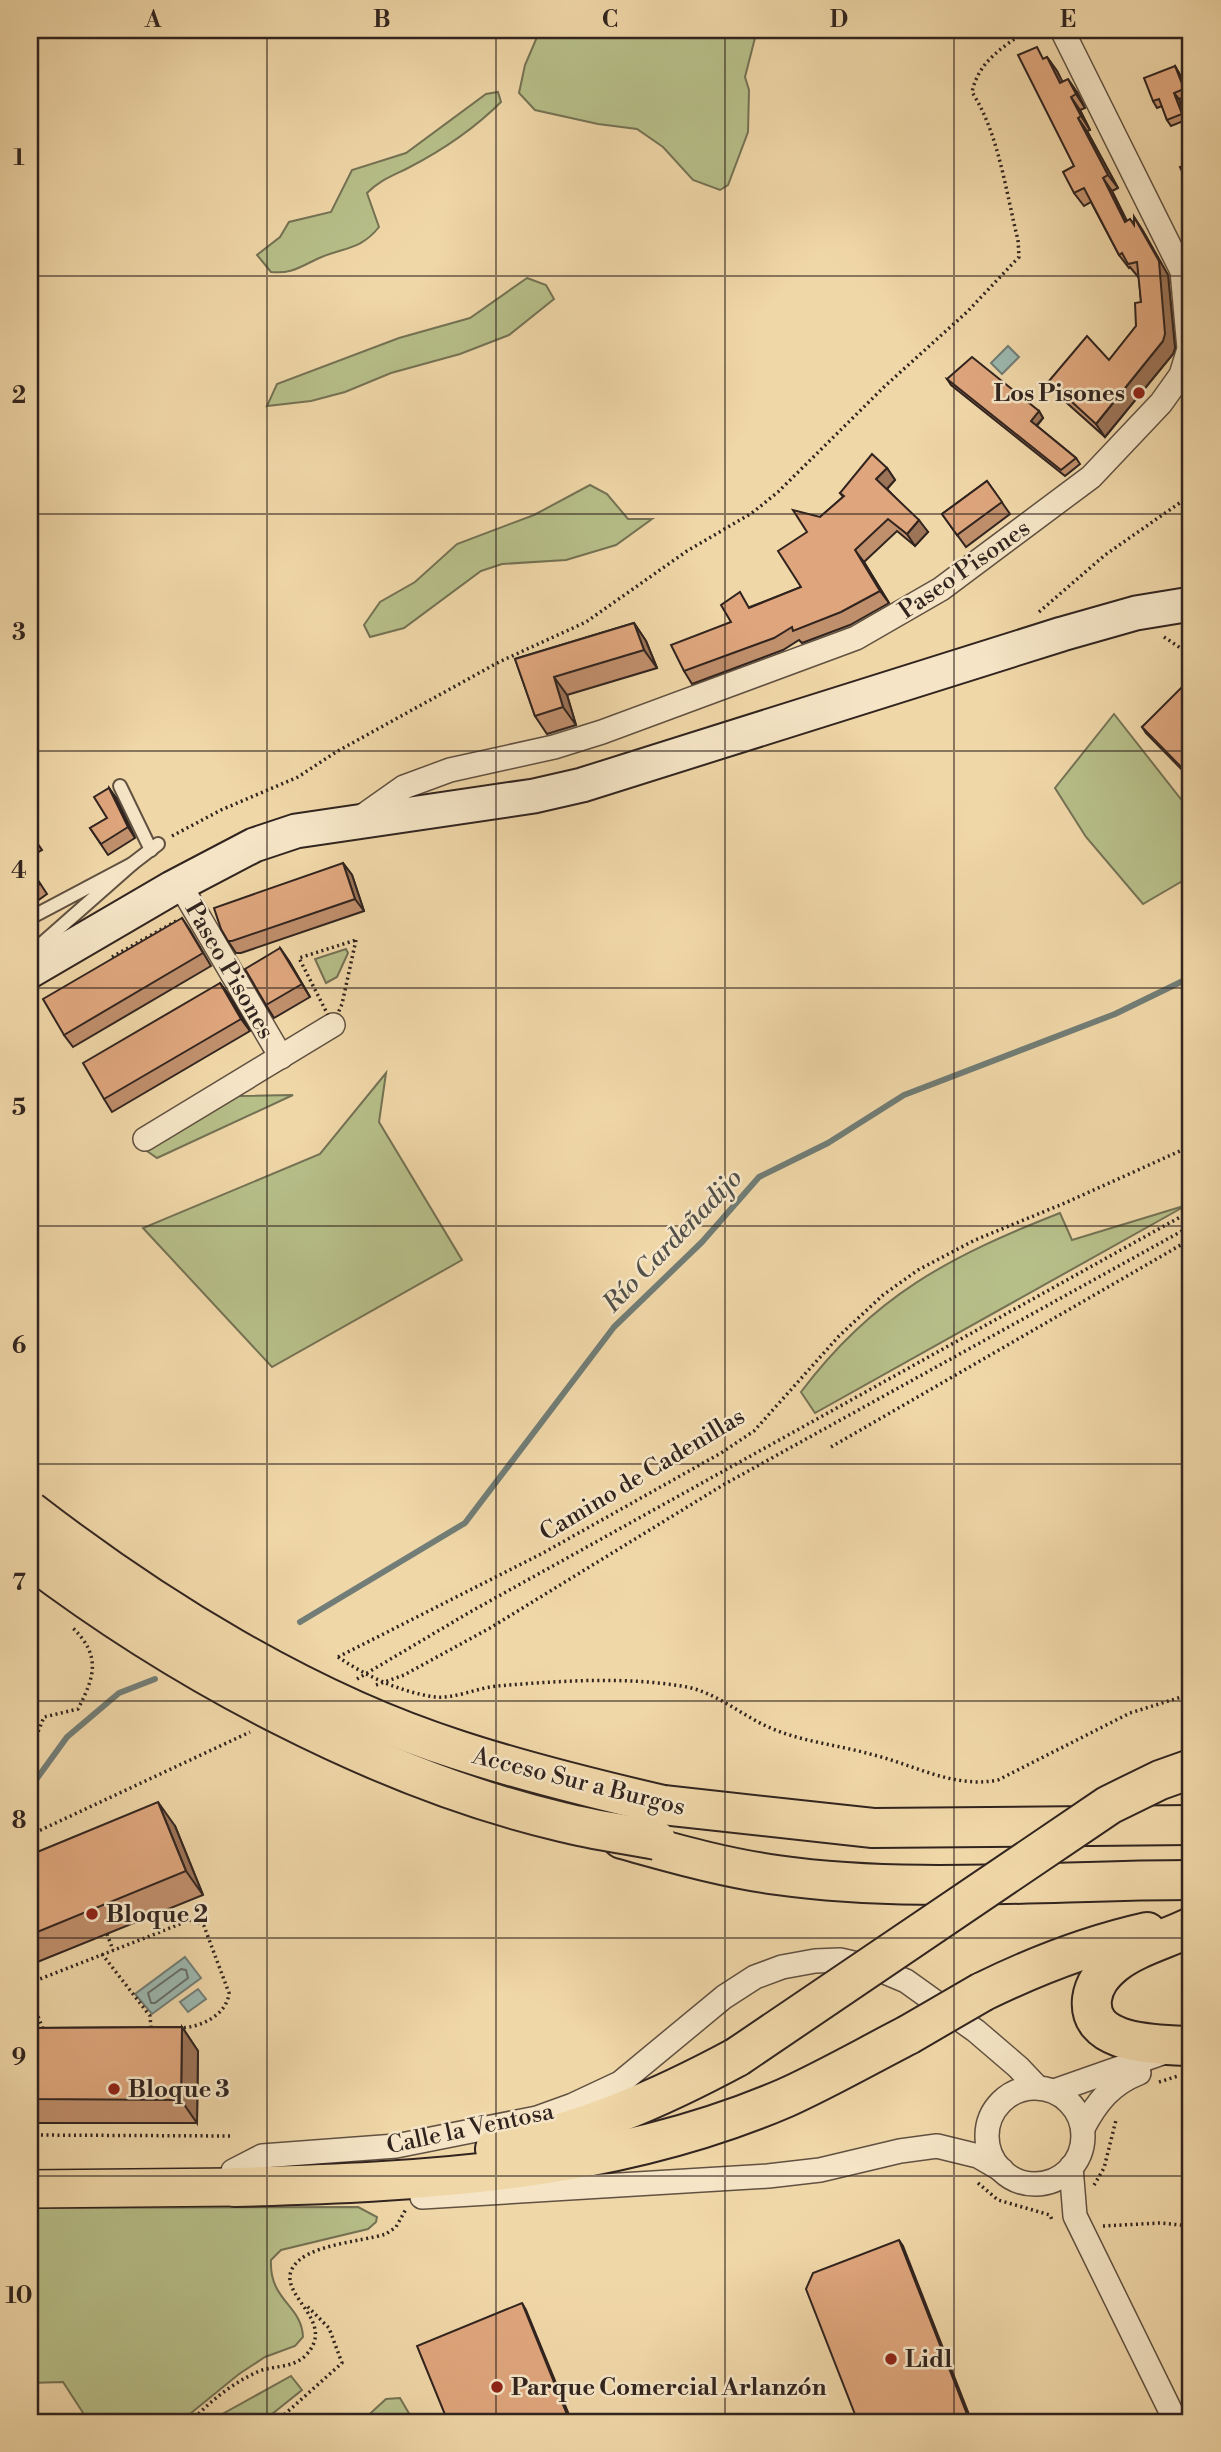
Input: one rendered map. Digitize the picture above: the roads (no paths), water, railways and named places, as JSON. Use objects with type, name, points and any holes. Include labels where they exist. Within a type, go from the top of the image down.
[{"type":"highway","name":"Acceso Sur a Burgos","points":[[30,1511],[131,1585],[254,1659],[370,1716],[456,1750],[582,1786],[658,1831],[747,1855],[863,1863],[971,1864],[1191,1859]]},
{"type":"highway","name":"Acceso Sur a Burgos","points":[[30,1559],[78,1595],[163,1650],[337,1744],[488,1801],[562,1822],[658,1831],[1191,1825]]},
{"type":"highway","points":[[234,2165],[309,2170],[477,2152],[547,2139],[648,2103],[737,2057],[1108,1805],[1160,1780],[1191,1769]]},
{"type":"highway","points":[[658,1831],[777,1875],[914,1884],[1191,1880]]},
{"type":"highway","points":[[234,2165],[438,2178],[550,2166],[624,2150],[719,2122],[785,2098],[1027,1970],[1103,1942],[1191,1925]]},
{"type":"highway","points":[[1171,2058],[1111,2034],[1097,2023],[1091,2007],[1093,1990],[1098,1979],[1115,1963],[1191,1925]]},
{"type":"main road","name":"Paseo Pisones","points":[[30,971],[179,883],[254,845],[296,831],[534,796],[582,785],[1062,634],[1136,613],[1191,604]]},
{"type":"main road","name":"Calle la Ventosa","points":[[30,2171],[234,2165]]},
{"type":"main road","name":"Calle la Ventosa","points":[[30,2189],[234,2165]]},
{"type":"street","name":"Paseo Pisones","points":[[353,823],[404,787],[450,770],[554,747],[602,732],[856,638],[941,589],[1091,477],[1161,403],[1181,375],[1189,349],[1182,271],[1062,30]]},
{"type":"street","name":"Paseo Pisones","points":[[179,883],[281,1057]]},
{"type":"street","name":"Paseo Pisones","points":[[145,1139],[333,1025]]},
{"type":"street","name":"Calle la Ventosa","points":[[1002,2170],[978,2156],[937,2146],[900,2151],[820,2170],[754,2178],[408,2197],[268,2198],[234,2165],[262,2155],[396,2146],[537,2118],[620,2083],[724,1997],[755,1977],[782,1967],[815,1961],[840,1960],[875,1968],[906,1981],[976,2031],[1046,2089]]},
{"type":"street","points":[[1171,2058],[1112,2087],[1099,2100],[1083,2128],[1079,2156],[1071,2167],[1048,2182],[1022,2182],[1002,2170],[992,2157],[988,2125],[995,2109],[1006,2097],[1021,2090],[1046,2089],[1171,2058]]},
{"type":"street","points":[[1046,2089],[1068,2100],[1083,2128]]},
{"type":"street","points":[[1065,2221],[1071,2167]]},
{"type":"street","points":[[1034,2184],[1065,2221],[1175,2422]]},
{"type":"lane","points":[[30,954],[154,847],[120,786]]},
{"type":"lane","points":[[30,918],[132,864]]},
{"type":"water","points":[[1008,346],[1019,357],[1002,374],[991,363]]},
{"type":"water","points":[[185,1957],[201,1978],[152,2014],[135,1994]]},
{"type":"water","points":[[198,1989],[206,1999],[188,2012],[180,2002]]},
{"type":"waterway","name":"Río Cardeñadijo","points":[[300,1622],[465,1523],[614,1327],[702,1242],[759,1177],[828,1143],[904,1095],[1115,1014],[1191,977]]},
{"type":"waterway","name":"Río Cardeñadijo","points":[[30,1788],[67,1737],[119,1693],[155,1679]]},
{"type":"place","name":"Los Pisones","points":[[1139,393]]},
{"type":"place","name":"Bloque 2","points":[[92,1914]]},
{"type":"place","name":"Bloque 3","points":[[114,2089]]},
{"type":"place","name":"Lidl","points":[[891,2359]]},
{"type":"place","name":"Parque Comercial Arlanzón","points":[[497,2387]]}]
